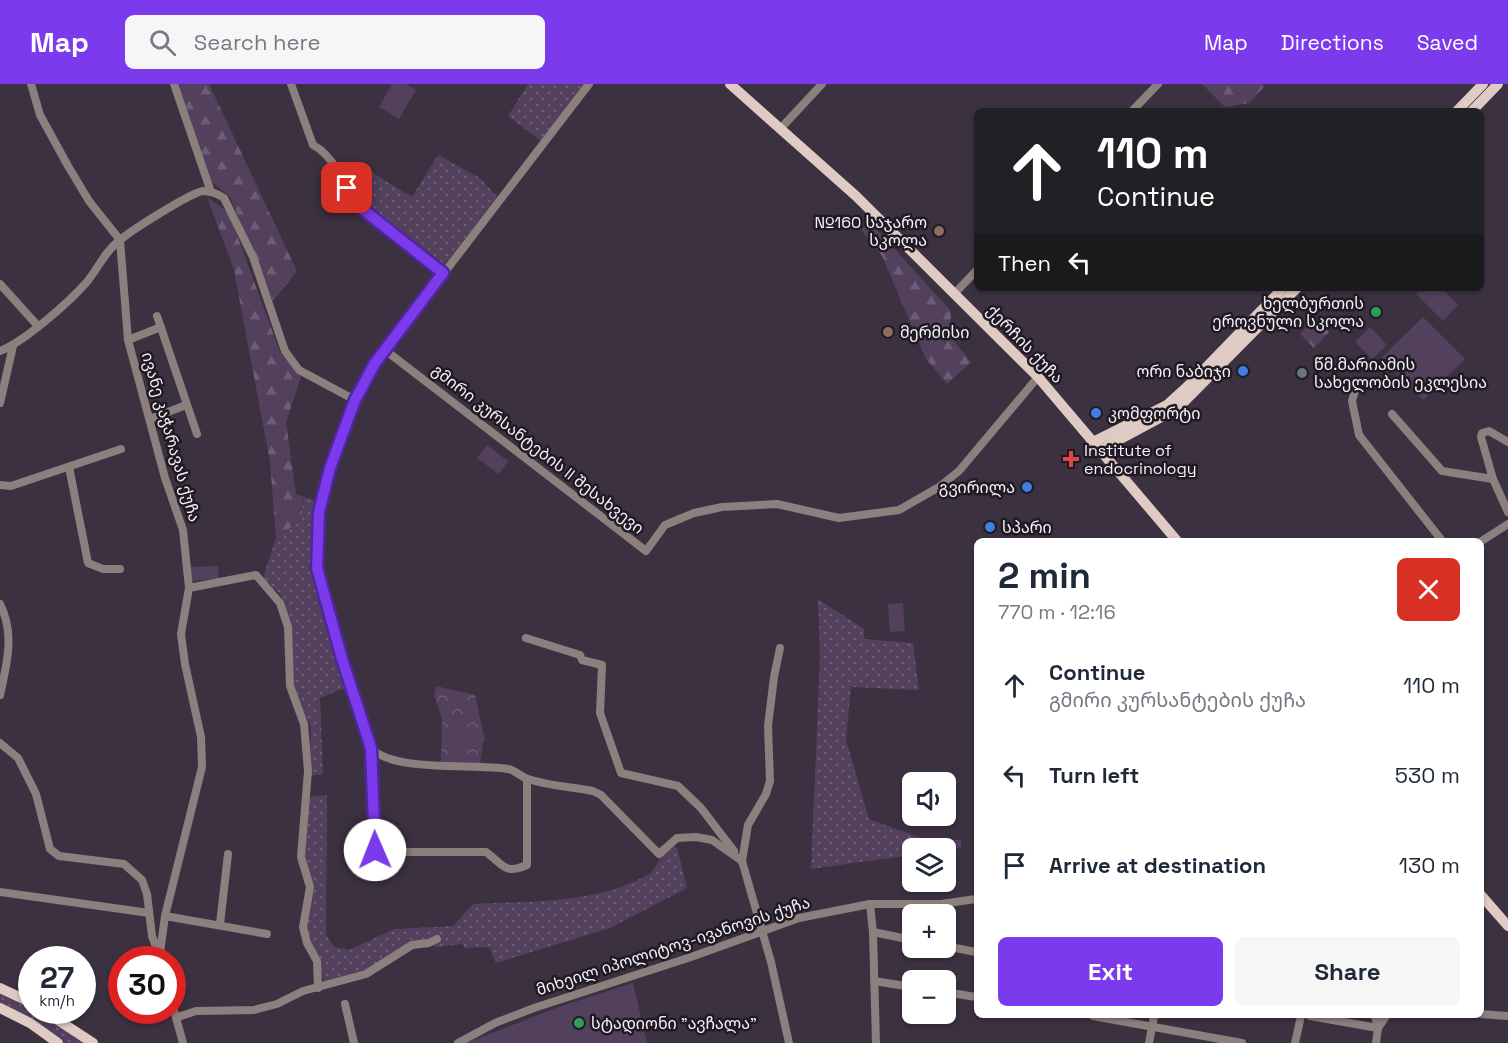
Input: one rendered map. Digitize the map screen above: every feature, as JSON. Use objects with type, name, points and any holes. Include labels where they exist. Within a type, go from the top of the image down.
[{"type":"main road","name":"ქერჩის ქუჩა","points":[[730,84],[782,127],[856,196],[1038,377],[1175,538]]},
{"type":"main road","points":[[1460,108],[1483,84]]},
{"type":"main road","points":[[1475,108],[1498,84]]},
{"type":"main road","points":[[1229,351],[1281,291]]},
{"type":"main road","points":[[1095,447],[1192,388],[1294,291]]},
{"type":"main road","points":[[1484,899],[1508,926]]},
{"type":"main road","points":[[0,988],[18,996]]},
{"type":"main road","points":[[0,1008],[30,1023],[58,1043]]},
{"type":"main road","points":[[64,1024],[93,1043]]},
{"type":"street","points":[[31,84],[40,115],[68,166],[89,201],[120,240]]},
{"type":"street","points":[[174,84],[211,192]]},
{"type":"street","points":[[291,84],[313,145],[323,150],[347,188],[351,200],[443,273]]},
{"type":"street","points":[[527,779],[527,865],[514,870],[503,868],[486,852],[375,850],[371,748],[342,659],[316,559],[319,512],[330,468],[355,400],[385,350],[589,84]]},
{"type":"street","points":[[782,127],[822,84]]},
{"type":"street","points":[[1135,108],[1158,84]]},
{"type":"street","points":[[0,351],[14,346],[87,281],[99,261],[120,240],[184,199],[201,191],[211,192],[225,198],[253,257],[285,351],[299,370],[355,400]]},
{"type":"street","name":"ივანე კაჭარავას ქუჩა","points":[[120,240],[129,340],[165,477],[181,522],[189,588],[182,634],[184,664],[201,737],[202,767],[165,916],[160,946]]},
{"type":"street","points":[[955,293],[974,273]]},
{"type":"street","points":[[0,284],[37,325]]},
{"type":"street","points":[[157,316],[197,434]]},
{"type":"street","points":[[129,340],[161,327]]},
{"type":"street","points":[[0,403],[14,346]]},
{"type":"street","name":"გმირი კურსანტების II შესახვევი","points":[[385,350],[645,550],[665,525],[694,513],[722,507],[777,504],[839,518],[899,510],[939,487],[958,471],[1038,377]]},
{"type":"street","points":[[1356,387],[1352,401],[1359,435],[1440,538]]},
{"type":"street","points":[[150,419],[186,405]]},
{"type":"street","points":[[1392,414],[1442,471],[1492,479]]},
{"type":"street","points":[[1508,442],[1488,431],[1482,433],[1481,442],[1492,479],[1508,512]]},
{"type":"street","points":[[0,485],[11,486],[121,449]]},
{"type":"street","points":[[69,467],[88,563],[103,569],[120,569]]},
{"type":"street","points":[[1484,539],[1508,524]]},
{"type":"street","points":[[189,588],[256,575],[279,603],[288,627],[290,686],[304,724],[308,771],[301,857],[310,887],[303,927],[307,943],[317,961],[318,988]]},
{"type":"street","points":[[0,604],[6,616],[9,654],[0,695]]},
{"type":"street","points":[[526,638],[580,655],[582,660],[602,665],[600,713],[621,773],[678,786],[701,808],[742,861],[771,962],[789,1043]]},
{"type":"street","points":[[742,861],[748,825],[766,794],[770,781],[768,726],[780,648]]},
{"type":"street","points":[[0,743],[18,758],[36,794],[50,849],[59,856],[124,864],[142,880],[147,894],[152,936],[156,946]]},
{"type":"street","points":[[371,748],[377,754],[390,759],[428,764],[510,769],[527,779],[601,795],[658,854],[677,838],[696,837],[712,840],[742,861]]},
{"type":"street","points":[[220,924],[228,854]]},
{"type":"street","points":[[0,892],[149,913]]},
{"type":"street","name":"მიხეილ იპოლიტოვ-ივანოვის ქუჩა","points":[[458,1043],[495,1023],[534,1008],[799,918],[870,904],[941,904],[974,899]]},
{"type":"street","points":[[870,904],[876,1043]]},
{"type":"street","points":[[165,916],[267,934]]},
{"type":"street","points":[[873,932],[902,938]]},
{"type":"street","points":[[186,1014],[218,1009],[254,1010],[366,974],[412,945],[429,943],[437,939]]},
{"type":"street","points":[[956,948],[974,952]]},
{"type":"street","points":[[874,981],[902,985]]},
{"type":"street","points":[[956,994],[974,997]]},
{"type":"street","points":[[345,1004],[354,1043]]},
{"type":"street","points":[[1484,1014],[1508,1016]]},
{"type":"street","points":[[1123,1018],[1153,1020],[1242,1043]]},
{"type":"street","points":[[1295,1043],[1301,1018]]},
{"type":"street","points":[[1320,1018],[1378,1029]]},
{"type":"street","points":[[1375,1018],[1378,1029],[1376,1043]]},
{"type":"street","points":[[1378,1029],[1385,1018]]},
{"type":"street","points":[[1149,1043],[1153,1020]]},
{"type":"street","points":[[179,1024],[183,1043]]},
{"type":"green space","points":[[178,84],[209,84],[297,271],[273,301],[230,197],[212,182]]},
{"type":"green space","points":[[392,84],[406,84],[416,90],[399,119],[379,107]]},
{"type":"green space","points":[[528,84],[585,84],[541,141],[508,116]]},
{"type":"green space","points":[[1202,84],[1262,84],[1265,86],[1249,103],[1225,107]]},
{"type":"green space","points":[[438,155],[480,178],[497,197],[444,266],[441,266],[351,192],[363,167],[412,197]]},
{"type":"green space","points":[[207,197],[229,213],[280,352],[301,377],[286,422],[296,494],[304,497],[301,520],[276,538],[270,462],[234,270]]},
{"type":"green space","points":[[869,221],[951,311],[950,336],[971,362],[947,384],[926,359],[882,256],[861,230]]},
{"type":"green space","points":[[1418,291],[1444,291],[1458,305],[1443,321],[1416,294]]},
{"type":"green space","points":[[1423,317],[1465,359],[1423,400],[1381,358]]},
{"type":"green space","points":[[1315,318],[1329,332],[1314,348],[1300,334]]},
{"type":"green space","points":[[1370,327],[1387,345],[1372,359],[1355,342]]},
{"type":"green space","points":[[487,445],[508,461],[499,474],[477,458]]},
{"type":"green space","points":[[304,497],[318,501],[311,563],[347,687],[320,698],[323,774],[309,776],[311,727],[293,690],[292,633],[281,595],[263,578],[276,538],[301,520]]},
{"type":"green space","points":[[218,566],[219,579],[192,581],[191,567]]},
{"type":"green space","points":[[818,599],[864,629],[864,639],[913,643],[919,690],[851,687],[846,740],[869,819],[920,838],[902,838],[902,856],[811,869],[820,657]]},
{"type":"green space","points":[[903,603],[905,631],[890,632],[888,604]]},
{"type":"green space","points":[[436,686],[475,695],[484,736],[480,764],[441,763],[442,718],[434,696]]},
{"type":"green space","points":[[449,729],[477,735],[474,749],[446,744]]},
{"type":"green space","points":[[327,795],[326,934],[333,946],[349,950],[394,929],[453,926],[473,904],[564,899],[608,891],[649,874],[672,846],[677,848],[687,888],[610,928],[496,963],[489,947],[464,948],[463,944],[436,947],[428,941],[370,970],[325,984],[308,941],[306,919],[311,898],[305,857],[309,797]]},
{"type":"green space","points":[[956,840],[961,840],[961,848],[956,848]]},
{"type":"green space","name":"სტადიონი \"ავჩალა\"","points":[[633,983],[647,1043],[467,1043],[561,1006]]},
{"type":"green space","points":[[0,991],[18,1000],[18,1014],[0,1003]]},
{"type":"green space","points":[[34,1024],[58,1024],[87,1043],[65,1043]]},
{"type":"place","name":"№160 საჯარო სკოლა","points":[[939,231]]},
{"type":"place","name":"ხელბურთის ეროვნული სკოლა","points":[[1376,312]]},
{"type":"place","name":"მერმისი","points":[[888,332]]},
{"type":"place","name":"ორი ნაბიჯი","points":[[1243,371]]},
{"type":"place","name":"წმ.მარიამის სახელობის ეკლესია","points":[[1302,373]]},
{"type":"place","name":"კომფორტი","points":[[1096,413]]},
{"type":"place","name":"Institute of endocrinology","points":[[1071,459]]},
{"type":"place","name":"გვირილა","points":[[1027,487]]},
{"type":"place","name":"სპარი","points":[[990,527]]},
{"type":"place","name":"სტადიონი \"ავჩალა\"","points":[[579,1023]]},
{"type":"route","points":[[347,188],[351,200],[443,273],[375,363],[355,400],[330,468],[319,512],[316,542],[317,568],[342,659],[371,748],[375,850]]}]
